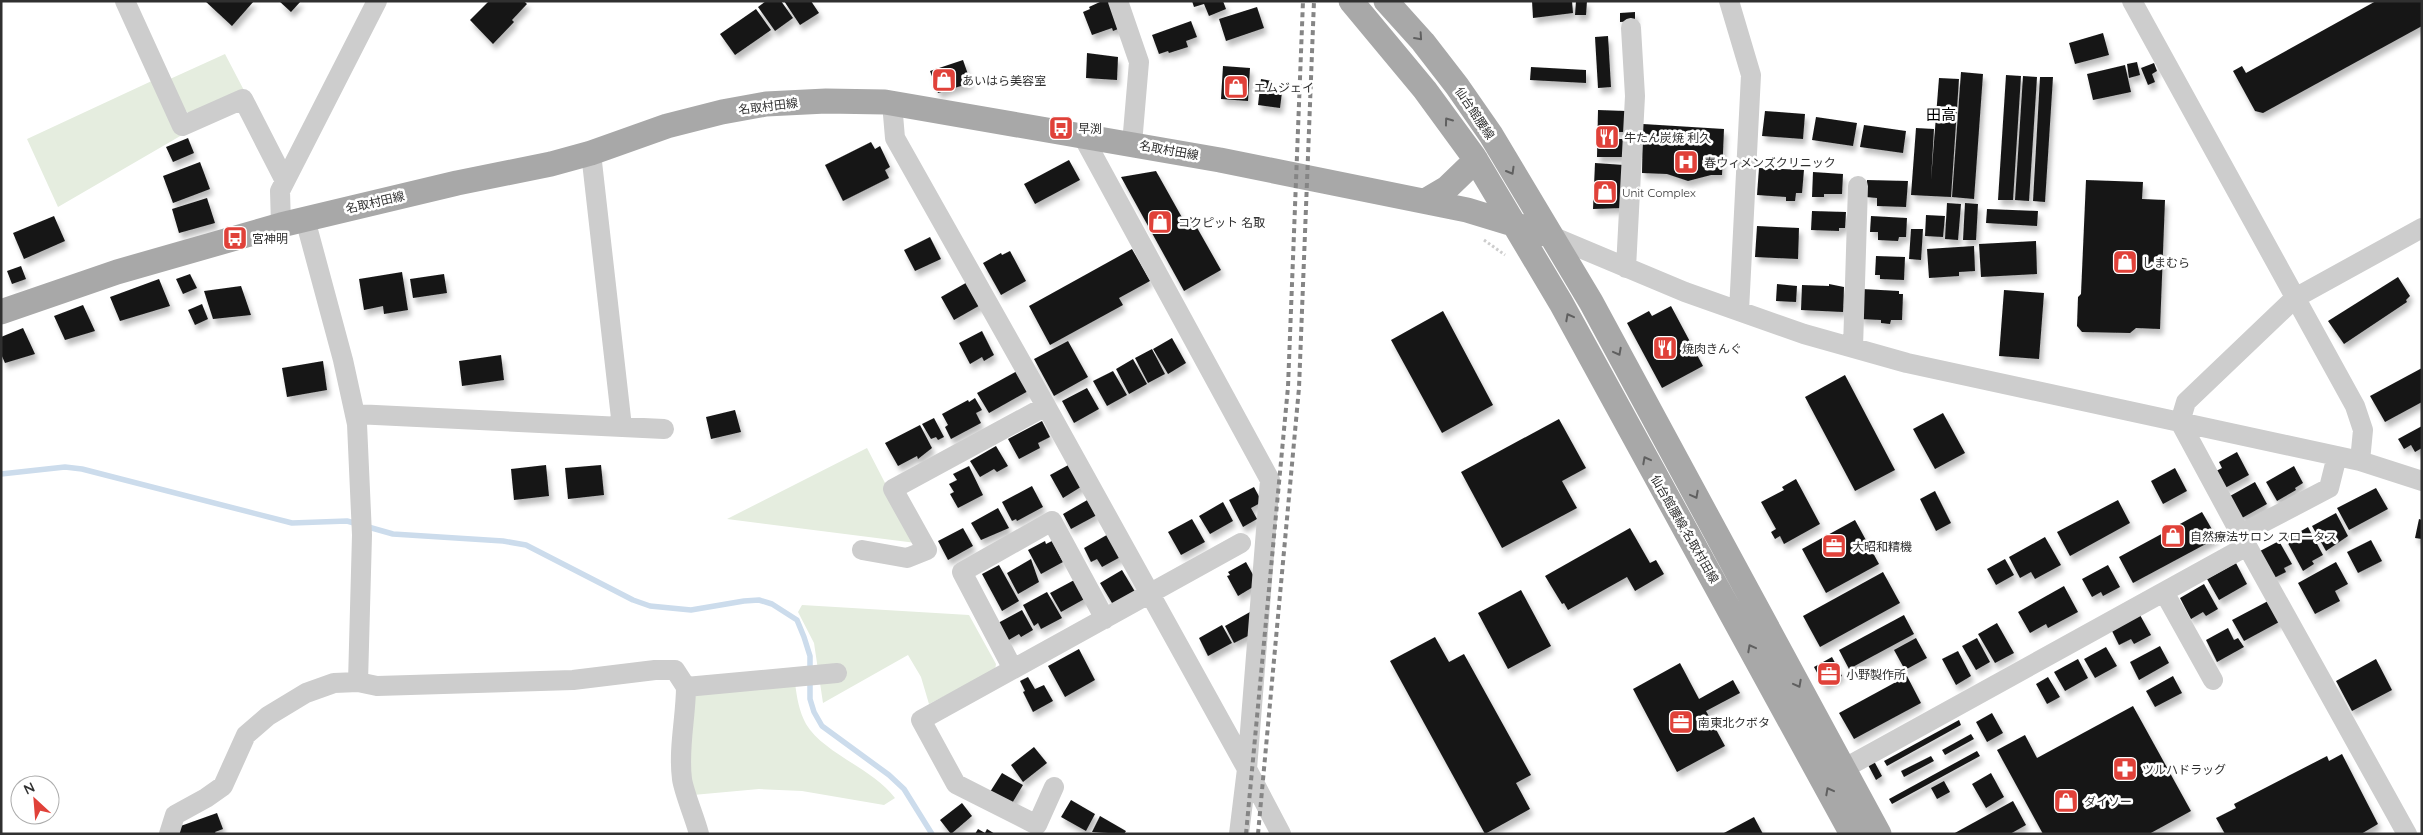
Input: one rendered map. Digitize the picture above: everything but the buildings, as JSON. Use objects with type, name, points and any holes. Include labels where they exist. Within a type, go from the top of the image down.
[{"type":"main road","name":"仙台館腰線","points":[[1351,1],[1425,90],[1476,160],[1516,226]]},
{"type":"main road","name":"仙台館腰線","points":[[1386,1],[1423,42],[1457,86],[1491,135],[1549,235]]},
{"type":"main road","name":"名取村田線","points":[[1,312],[117,272],[281,225],[591,153],[667,126],[766,104],[826,101],[892,103],[1132,144],[1467,210],[1549,235]]},
{"type":"main road","points":[[1425,201],[1447,188],[1476,160]]},
{"type":"main road","name":"仙台館腰線;名取村田線","points":[[1516,226],[1561,302],[1661,488],[1743,632],[1852,834]]},
{"type":"main road","name":"仙台館腰線;名取村田線","points":[[1549,235],[1591,302],[1879,834]]},
{"type":"street","points":[[125,1],[182,126],[243,99],[285,181]]},
{"type":"street","points":[[281,225],[280,191],[377,1]]},
{"type":"street","points":[[1118,1],[1139,62],[1132,144]]},
{"type":"street","points":[[1729,1],[1751,75],[1739,311]]},
{"type":"street","points":[[2132,1],[2355,406],[2363,430],[2360,461]]},
{"type":"street","points":[[1626,268],[1635,96],[1631,28]]},
{"type":"street","points":[[892,103],[895,138],[1046,406],[1281,834]]},
{"type":"street","points":[[1082,135],[1270,480],[1247,769],[1239,834]]},
{"type":"street","points":[[591,153],[622,427]]},
{"type":"street","points":[[1853,348],[1858,186]]},
{"type":"street","points":[[305,219],[343,360],[355,414],[362,535],[358,682]]},
{"type":"street","points":[[2407,834],[2180,422],[2186,402],[2295,298],[2422,228]]},
{"type":"street","points":[[1549,235],[1685,292],[1804,334],[1853,348],[1907,363],[2360,461],[2422,481]]},
{"type":"street","points":[[862,550],[907,558],[927,550],[892,489],[1046,406]]},
{"type":"street","points":[[355,414],[664,429]]},
{"type":"street","points":[[1843,768],[2164,592],[2329,488],[2337,456]]},
{"type":"street","points":[[1013,669],[962,572],[1052,521],[1105,619]]},
{"type":"street","points":[[1054,787],[1042,831],[956,784],[921,720],[1241,543]]},
{"type":"street","points":[[2164,592],[2213,680]]},
{"type":"street","points":[[168,834],[175,815],[223,786],[246,735],[268,716],[306,693],[334,683],[358,682],[377,686],[572,680],[655,670],[675,670],[686,687],[686,711],[681,746],[682,780],[700,834]]},
{"type":"street","points":[[686,687],[837,673]]},
{"type":"path","points":[[1480,237],[1509,259]]},
{"type":"shaded area","points":[[225,54],[248,98],[190,114],[184,110],[170,79]]},
{"type":"shaded area","points":[[156,79],[182,135],[58,207],[27,139]]},
{"type":"shaded area","points":[[867,448],[916,543],[727,519]]},
{"type":"shaded area","points":[[802,605],[969,615],[996,664],[995,670],[929,704],[921,677],[908,655],[823,703],[814,643],[798,612]]},
{"type":"shaded area","points":[[795,683],[802,714],[806,724],[814,734],[824,744],[874,778],[895,798],[884,805],[802,791],[759,789],[693,795],[688,778],[693,694]]},
{"type":"waterway","points":[[1,474],[65,467],[82,469],[292,523],[347,521],[393,534],[503,541],[526,545],[633,600],[650,606],[691,610],[744,601],[759,600],[772,604],[797,620],[804,637],[810,656],[810,699],[814,712],[822,726],[889,775],[904,789],[932,834]]},
{"type":"railway","points":[[1246,834],[1288,387],[1303,1]]},
{"type":"railway","points":[[1258,834],[1299,388],[1314,1]]},
{"type":"place","name":"あいはら美容室","points":[[944,80]]},
{"type":"place","name":"エムジェイ","points":[[1236,87]]},
{"type":"place","name":"早渕","points":[[1061,128]]},
{"type":"place","name":"牛たん炭焼 利久","points":[[1607,137]]},
{"type":"place","name":"春ウィメンズクリニック","points":[[1686,162]]},
{"type":"place","name":"Unit Complex","points":[[1605,192]]},
{"type":"place","name":"コクピット 名取","points":[[1160,222]]},
{"type":"place","name":"宮神明","points":[[235,238]]},
{"type":"place","name":"しまむら","points":[[2125,262]]},
{"type":"place","name":"焼肉きんぐ","points":[[1665,348]]},
{"type":"place","name":"自然療法サロン スロータス","points":[[2173,536]]},
{"type":"place","name":"大昭和精機","points":[[1834,546]]},
{"type":"place","name":"小野製作所","points":[[1829,674]]},
{"type":"place","name":"南東北クボタ","points":[[1681,722]]},
{"type":"place","name":"ツルハドラッグ","points":[[2125,769]]},
{"type":"place","name":"ダイソー","points":[[2066,801]]},
{"type":"district","name":"田高","points":[[1941,114]]}]
